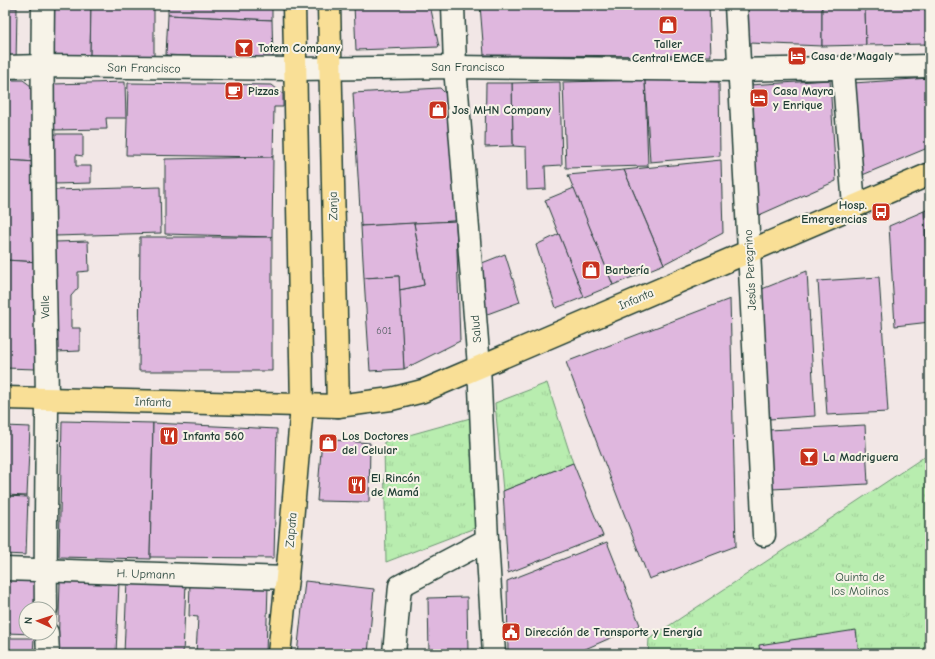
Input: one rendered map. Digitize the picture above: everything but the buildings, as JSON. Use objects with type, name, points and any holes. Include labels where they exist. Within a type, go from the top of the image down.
[{"type":"main road","points":[[294,5],[302,406]]},
{"type":"main road","name":"Zanja","points":[[329,5],[338,406]]},
{"type":"main road","name":"Infanta","points":[[5,398],[302,406],[338,406],[391,399],[423,391],[930,174]]},
{"type":"main road","name":"Zapata","points":[[279,654],[302,406]]},
{"type":"street","name":"Valle","points":[[43,5],[42,66],[47,399],[46,601]]},
{"type":"street","name":"Salud","points":[[453,5],[455,67],[479,366],[494,654]]},
{"type":"street","name":"Jesús Peregrino","points":[[736,5],[738,70],[764,535]]},
{"type":"street","name":"San Francisco","points":[[5,67],[42,66],[295,70],[455,67],[738,70],[930,66]]},
{"type":"street","points":[[843,69],[854,206]]},
{"type":"street","points":[[394,654],[400,586],[487,540]]},
{"type":"street","name":"H. Upmann","points":[[5,569],[287,578]]},
{"type":"street","points":[[47,641],[48,654]]},
{"type":"green space","points":[[547,383],[573,463],[503,491],[495,403]]},
{"type":"green space","points":[[474,417],[480,526],[386,562],[384,442]]},
{"type":"green space","name":"Quinta de los Molinos","points":[[930,453],[930,654],[648,654],[649,639]]},
{"type":"place","name":"Taller Central EMCE","points":[[668,25]]},
{"type":"place","name":"Totem Company","points":[[244,48]]},
{"type":"place","name":"Casa de Magaly","points":[[797,56]]},
{"type":"place","name":"Pizzas","points":[[234,91]]},
{"type":"place","name":"Casa Mayra y Enrique","points":[[759,98]]},
{"type":"place","name":"Jos MHN Company","points":[[438,110]]},
{"type":"place","name":"Hosp. Emergencias","points":[[881,212]]},
{"type":"place","name":"Barbería","points":[[591,270]]},
{"type":"place","name":"Infanta 560","points":[[169,436]]},
{"type":"place","name":"Los Doctores del Celular","points":[[328,443]]},
{"type":"place","name":"La Madriguera","points":[[809,457]]},
{"type":"place","name":"El Rincón de Mamá","points":[[357,485]]},
{"type":"place","name":"Dirección de Transporte y Energía","points":[[511,632]]}]
